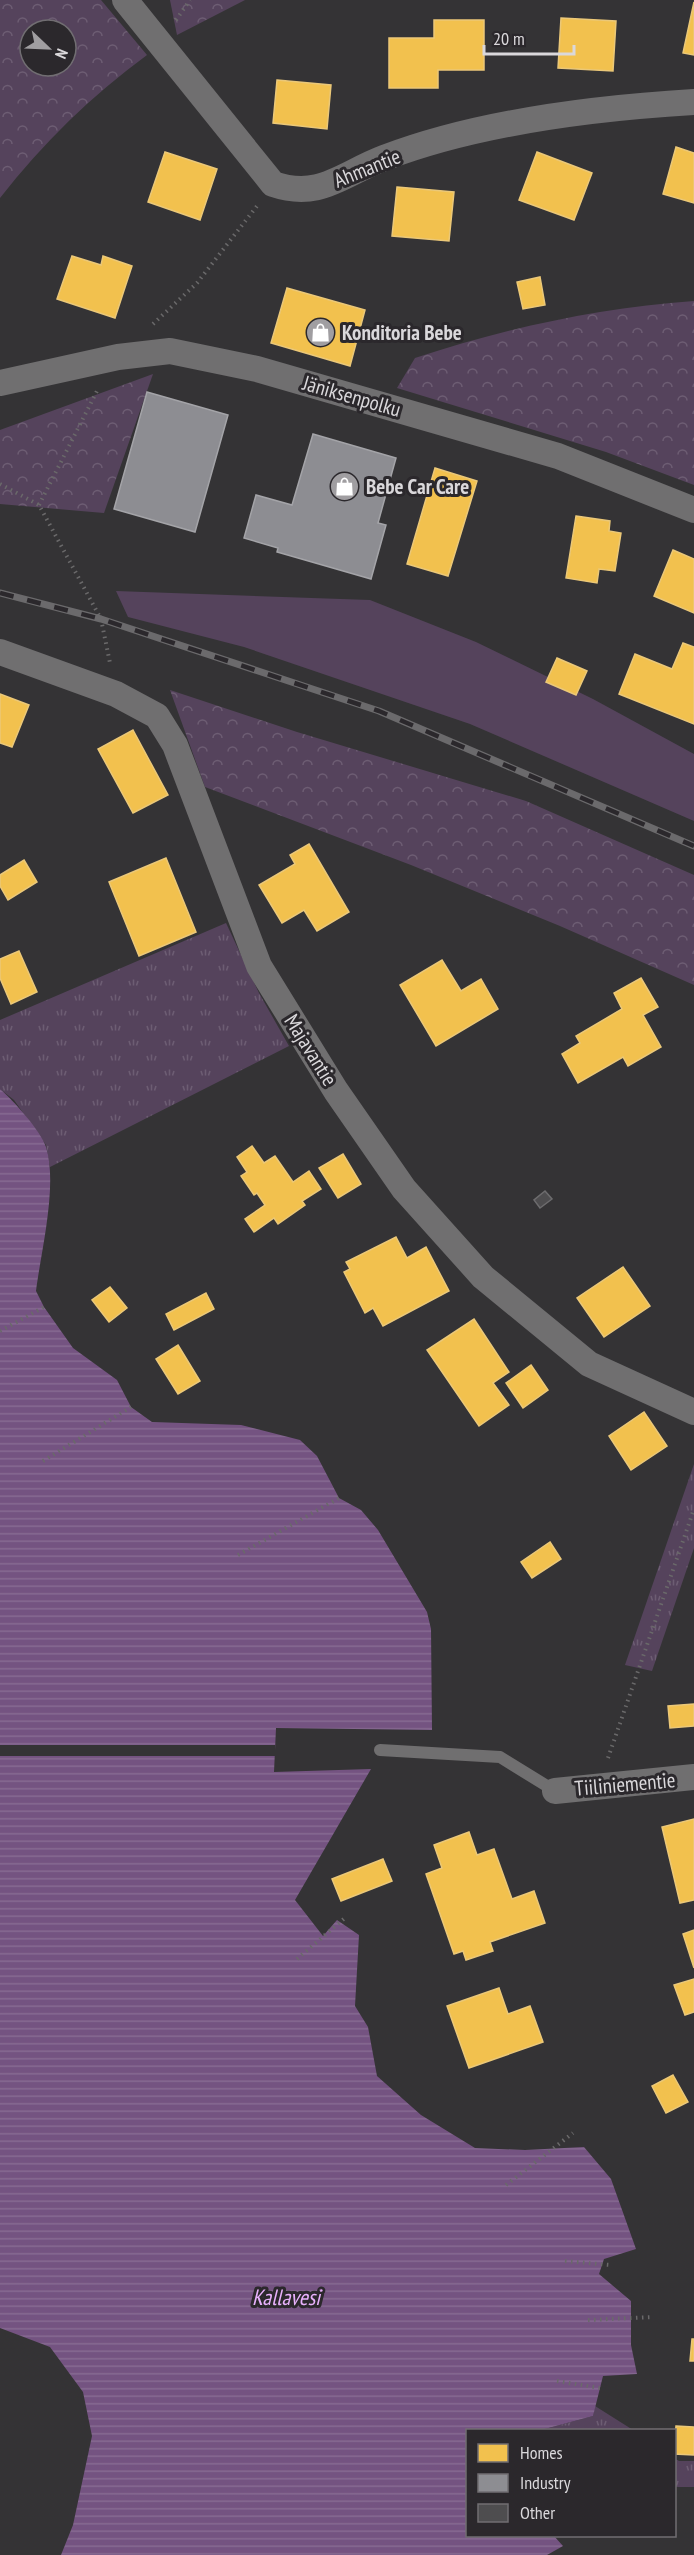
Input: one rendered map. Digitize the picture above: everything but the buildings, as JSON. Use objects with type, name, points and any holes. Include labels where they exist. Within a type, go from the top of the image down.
[{"type":"street","name":"Ahmantie","points":[[125,0],[273,184],[292,191],[314,190],[385,158],[470,132],[573,114],[694,102]]},
{"type":"street","name":"Jäniksenpolku","points":[[0,382],[118,357],[170,351],[257,369],[558,456],[694,510]]},
{"type":"street","name":"Majavantie","points":[[0,652],[116,694],[157,716],[175,745],[259,966],[336,1091],[404,1189],[483,1277],[589,1364],[694,1412]]},
{"type":"street","name":"Tiiliniementie","points":[[555,1791],[694,1778]]},
{"type":"lane","points":[[380,1750],[500,1757],[555,1791]]},
{"type":"path","points":[[0,484],[39,505],[100,619],[116,694]]},
{"type":"path","points":[[0,1331],[44,1307]]},
{"type":"path","points":[[43,1461],[131,1407]]},
{"type":"path","points":[[238,1555],[339,1498]]},
{"type":"path","points":[[598,1787],[694,1509]]},
{"type":"path","points":[[297,1959],[346,1917]]},
{"type":"path","points":[[506,2185],[573,2133]]},
{"type":"path","points":[[565,2261],[610,2265]]},
{"type":"path","points":[[588,2320],[653,2317]]},
{"type":"path","points":[[557,2381],[600,2388]]},
{"type":"green space","points":[[0,0],[101,0],[147,55],[87,104],[33,158],[0,198]]},
{"type":"green space","points":[[170,0],[245,0],[177,35]]},
{"type":"green space","points":[[694,301],[694,485],[606,452],[397,388],[415,358],[483,337],[588,314]]},
{"type":"green space","points":[[153,374],[104,513],[0,504],[0,430]]},
{"type":"green space","points":[[116,591],[370,600],[476,642],[593,699],[694,754],[694,821],[470,724],[244,647],[128,617]]},
{"type":"green space","points":[[170,690],[297,732],[526,801],[694,875],[694,985],[560,926],[411,865],[205,787]]},
{"type":"green space","points":[[226,923],[259,993],[289,1046],[50,1167],[46,1145],[14,1100],[0,1089],[0,1020]]},
{"type":"green space","points":[[694,1464],[694,1548],[652,1671],[625,1665]]},
{"type":"green space","points":[[595,2406],[631,2429],[545,2429],[593,2416]]},
{"type":"green space","points":[[676,2459],[694,2461],[694,2487],[676,2487]]},
{"type":"water","name":"Kallavesi","points":[[0,1089],[33,1125],[46,1147],[49,1162],[49,1199],[36,1291],[44,1307],[73,1348],[117,1380],[131,1407],[152,1422],[241,1425],[300,1440],[317,1456],[339,1498],[361,1510],[378,1530],[427,1612],[431,1629],[432,1730],[276,1728],[274,1772],[371,1769],[295,1900],[323,1936],[337,1920],[359,1935],[355,2006],[368,2027],[377,2076],[421,2115],[475,2148],[525,2150],[584,2147],[611,2179],[636,2249],[604,2259],[599,2274],[631,2301],[631,2345],[637,2374],[603,2376],[593,2416],[545,2429],[466,2429],[466,2537],[555,2537],[563,2546],[547,2555],[61,2555],[73,2525],[92,2436],[83,2392],[50,2347],[0,2328]]},
{"type":"pier","points":[[0,1745],[275,1745],[275,1756],[0,1756]]},
{"type":"railway","points":[[0,593],[101,619],[379,711],[694,846]]},
{"type":"place","name":"Konditoria Bebe","points":[[321,332]]},
{"type":"place","name":"Bebe Car Care","points":[[345,486]]}]
